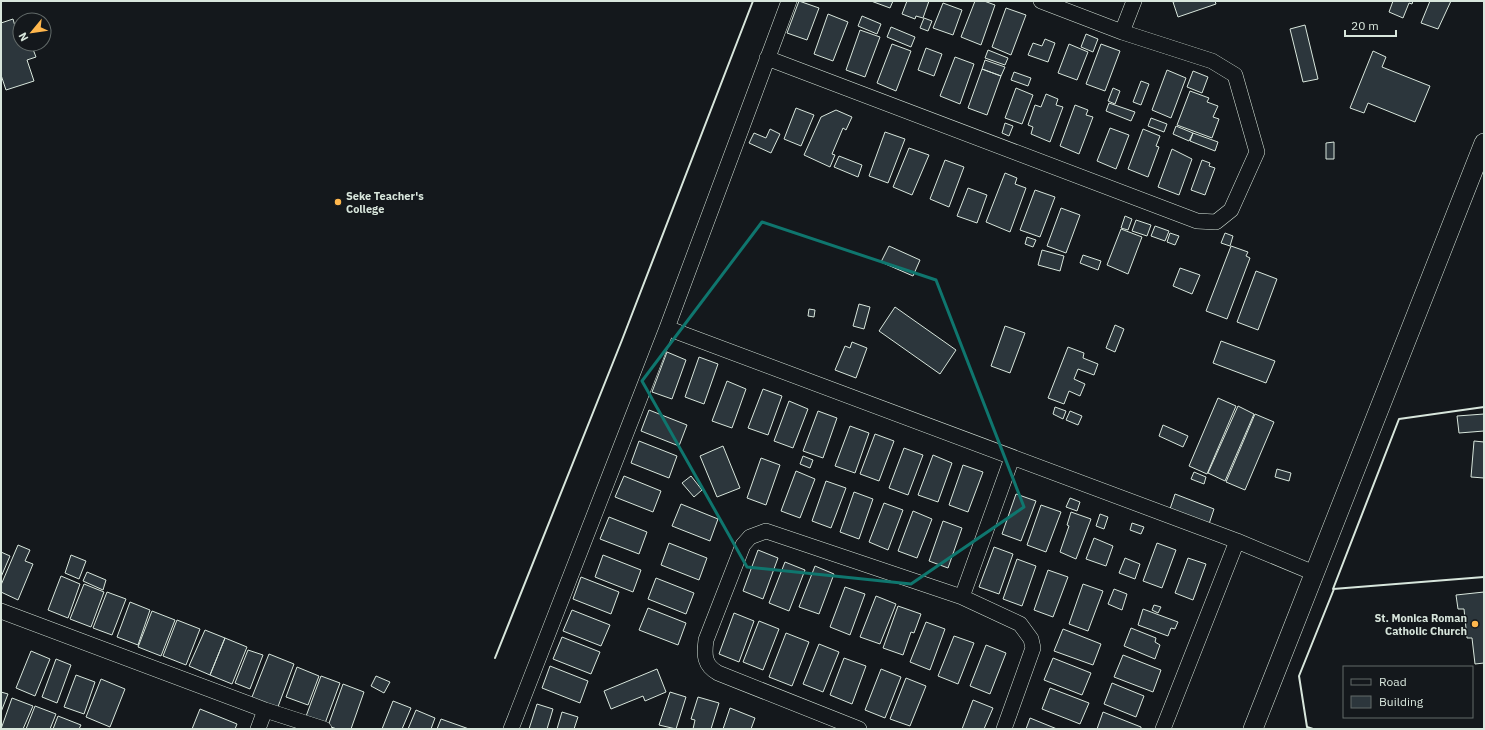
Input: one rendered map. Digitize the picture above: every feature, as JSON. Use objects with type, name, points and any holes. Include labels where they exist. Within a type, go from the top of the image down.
[{"type":"street","points":[[511,729],[667,328],[789,1]]},
{"type":"street","points":[[767,58],[1197,221],[1216,222],[1231,210],[1257,152],[1235,75],[1212,61],[1122,32],[1041,1]]},
{"type":"street","points":[[1122,32],[1134,1]]},
{"type":"street","points":[[1253,729],[1402,355],[1484,143]]},
{"type":"street","points":[[667,328],[1237,541],[1314,573]]},
{"type":"street","points":[[962,597],[1012,458]]},
{"type":"street","points":[[859,729],[718,674],[707,664],[704,654],[706,640],[742,545],[750,537],[766,530],[962,597],[1020,624],[1031,639],[1033,648],[1004,729]]},
{"type":"street","points":[[1163,729],[1237,541]]},
{"type":"street","points":[[1,610],[265,710],[324,729]]},
{"type":"street","points":[[258,729],[265,710]]},
{"type":"highlighted area","points":[[762,222],[936,280],[1024,507],[911,584],[747,567],[642,381]]},
{"type":"building","points":[[799,1],[819,8],[807,40],[787,33]]},
{"type":"building","points":[[871,1],[893,1],[890,8]]},
{"type":"building","points":[[907,1],[929,1],[923,18],[916,16],[915,19],[902,14]]},
{"type":"building","points":[[975,1],[984,1],[995,5],[981,45],[961,37]]},
{"type":"building","points":[[1215,1],[1216,4],[1178,17],[1173,2]]},
{"type":"building","points":[[1393,1],[1413,1],[1412,4],[1409,3],[1403,18],[1389,12]]},
{"type":"building","points":[[1430,1],[1451,1],[1438,29],[1421,23]]},
{"type":"building","points":[[943,3],[962,10],[953,35],[933,28]]},
{"type":"building","points":[[1006,8],[1026,15],[1011,55],[992,47]]},
{"type":"building","points":[[828,14],[848,22],[833,61],[814,54]]},
{"type":"building","points":[[862,16],[881,24],[877,34],[858,26]]},
{"type":"building","points":[[924,18],[932,21],[928,31],[920,28]]},
{"type":"building","points":[[12,19],[12,52],[34,52],[36,57],[27,60],[34,81],[6,90],[1,75],[1,23]]},
{"type":"building","points":[[1305,25],[1318,79],[1303,82],[1290,29]]},
{"type":"building","points":[[891,27],[915,37],[911,47],[887,37]]},
{"type":"building","points":[[860,30],[880,37],[865,77],[846,70]]},
{"type":"building","points":[[1086,34],[1098,39],[1093,52],[1081,47]]},
{"type":"building","points":[[1045,39],[1055,43],[1048,62],[1028,55],[1033,43],[1042,46]]},
{"type":"building","points":[[892,44],[911,51],[896,91],[877,83]]},
{"type":"building","points":[[1069,44],[1088,52],[1077,80],[1058,73]]},
{"type":"building","points":[[1101,44],[1120,51],[1105,91],[1086,84]]},
{"type":"building","points":[[926,48],[942,54],[934,76],[918,70]]},
{"type":"building","points":[[988,50],[1008,58],[1005,65],[985,58]]},
{"type":"building","points":[[1373,51],[1386,57],[1382,67],[1430,86],[1415,122],[1368,103],[1364,113],[1350,108]]},
{"type":"building","points":[[955,57],[974,64],[960,104],[940,96]]},
{"type":"building","points":[[985,60],[1005,67],[1001,76],[982,69]]},
{"type":"building","points":[[982,69],[1001,76],[987,115],[968,108]]},
{"type":"building","points":[[1167,70],[1186,78],[1171,118],[1152,110]]},
{"type":"building","points":[[1193,71],[1208,77],[1202,93],[1187,87]]},
{"type":"building","points":[[1014,72],[1031,78],[1028,86],[1011,80]]},
{"type":"building","points":[[1141,81],[1149,84],[1141,105],[1133,102]]},
{"type":"building","points":[[1016,88],[1033,95],[1022,124],[1005,118]]},
{"type":"building","points":[[1113,88],[1120,91],[1115,104],[1108,101]]},
{"type":"building","points":[[1190,91],[1209,98],[1207,102],[1218,106],[1213,117],[1219,119],[1212,138],[1177,125]]},
{"type":"building","points":[[1046,94],[1058,99],[1056,105],[1063,107],[1050,142],[1031,134],[1033,127],[1028,125],[1035,105],[1041,107]]},
{"type":"building","points":[[1109,103],[1135,112],[1131,121],[1106,111]]},
{"type":"building","points":[[1075,105],[1088,110],[1086,115],[1093,117],[1079,154],[1060,146]]},
{"type":"building","points":[[796,108],[814,115],[801,146],[784,139]]},
{"type":"building","points":[[836,110],[852,117],[846,130],[843,128],[832,154],[835,155],[830,167],[804,155],[821,117]]},
{"type":"building","points":[[1151,118],[1167,124],[1164,132],[1148,126]]},
{"type":"building","points":[[1005,123],[1013,126],[1009,136],[1002,133]]},
{"type":"building","points":[[1176,126],[1193,133],[1189,141],[1173,134]]},
{"type":"building","points":[[1110,128],[1129,135],[1116,169],[1097,161]]},
{"type":"building","points":[[770,129],[780,134],[771,153],[749,143],[754,133],[766,138]]},
{"type":"building","points":[[1143,129],[1160,136],[1156,146],[1159,147],[1148,177],[1128,169]]},
{"type":"building","points":[[885,132],[905,139],[888,183],[869,176]]},
{"type":"building","points":[[1193,133],[1218,142],[1215,151],[1190,141]]},
{"type":"building","points":[[1334,142],[1334,159],[1326,159],[1326,143]]},
{"type":"building","points":[[909,148],[929,155],[912,195],[893,187]]},
{"type":"building","points":[[1172,149],[1192,159],[1179,195],[1158,187]]},
{"type":"building","points":[[839,156],[862,165],[858,177],[834,167]]},
{"type":"building","points":[[945,160],[964,167],[949,207],[930,199]]},
{"type":"building","points":[[1202,160],[1210,163],[1209,166],[1215,168],[1205,195],[1191,190]]},
{"type":"building","points":[[1005,173],[1017,178],[1015,184],[1026,188],[1010,232],[986,222]]},
{"type":"building","points":[[968,188],[987,195],[977,223],[957,216]]},
{"type":"building","points":[[1035,190],[1055,197],[1040,237],[1020,230]]},
{"type":"building","points":[[1061,208],[1080,215],[1066,253],[1047,246]]},
{"type":"building","points":[[1125,216],[1132,219],[1128,230],[1121,228]]},
{"type":"building","points":[[1136,220],[1151,225],[1147,236],[1132,231]]},
{"type":"building","points":[[1155,226],[1169,231],[1165,241],[1151,236]]},
{"type":"building","points":[[1121,229],[1142,237],[1128,274],[1107,265]]},
{"type":"building","points":[[1170,233],[1179,236],[1175,245],[1167,242]]},
{"type":"building","points":[[1225,233],[1233,236],[1230,246],[1221,243]]},
{"type":"building","points":[[1027,237],[1036,240],[1033,247],[1025,244]]},
{"type":"building","points":[[889,246],[920,260],[913,276],[881,262]]},
{"type":"building","points":[[1231,246],[1248,252],[1246,256],[1250,258],[1227,319],[1206,311]]},
{"type":"building","points":[[1042,250],[1064,256],[1060,271],[1038,265]]},
{"type":"building","points":[[1083,255],[1101,261],[1098,270],[1080,263]]},
{"type":"building","points":[[1180,268],[1200,275],[1192,294],[1173,286]]},
{"type":"building","points":[[1256,271],[1277,279],[1258,330],[1237,322]]},
{"type":"building","points":[[859,304],[870,307],[864,329],[853,326]]},
{"type":"building","points":[[895,307],[956,350],[940,374],[879,331]]},
{"type":"building","points":[[809,309],[815,310],[814,317],[808,316]]},
{"type":"building","points":[[1115,325],[1124,329],[1115,352],[1106,348]]},
{"type":"building","points":[[1005,326],[1025,333],[1010,373],[991,366]]},
{"type":"building","points":[[1221,341],[1275,361],[1266,383],[1213,363]]},
{"type":"building","points":[[852,342],[867,348],[856,378],[835,370],[845,346],[850,348]]},
{"type":"building","points":[[1068,347],[1084,353],[1083,358],[1098,364],[1094,375],[1078,369],[1074,379],[1085,384],[1080,396],[1069,391],[1064,404],[1048,398]]},
{"type":"building","points":[[667,352],[686,360],[672,399],[652,392]]},
{"type":"building","points":[[699,357],[718,364],[704,404],[685,397]]},
{"type":"building","points":[[727,381],[746,389],[732,428],[712,421]]},
{"type":"building","points":[[763,389],[782,396],[768,435],[748,428]]},
{"type":"building","points":[[1218,398],[1236,406],[1207,474],[1189,466]]},
{"type":"building","points":[[789,401],[808,409],[793,448],[774,441]]},
{"type":"building","points":[[1238,406],[1254,414],[1225,481],[1208,473]]},
{"type":"building","points":[[1055,407],[1066,411],[1063,419],[1053,414]]},
{"type":"building","points":[[649,410],[687,425],[679,446],[641,431]]},
{"type":"building","points":[[818,411],[837,418],[823,458],[803,451]]},
{"type":"building","points":[[1070,411],[1082,416],[1078,425],[1066,420]]},
{"type":"building","points":[[1255,414],[1274,422],[1245,490],[1226,482]]},
{"type":"building","points":[[1484,414],[1484,431],[1459,433],[1457,416]]},
{"type":"building","points":[[1163,425],[1188,436],[1183,447],[1159,436]]},
{"type":"building","points":[[850,426],[869,433],[855,473],[835,466]]},
{"type":"building","points":[[875,434],[894,441],[879,481],[860,474]]},
{"type":"building","points":[[639,441],[677,456],[669,478],[631,463]]},
{"type":"building","points":[[1474,441],[1484,442],[1484,478],[1471,477]]},
{"type":"building","points":[[723,446],[740,488],[717,497],[700,456]]},
{"type":"building","points":[[904,448],[923,455],[908,495],[889,488]]},
{"type":"building","points":[[933,455],[952,463],[938,502],[918,495]]},
{"type":"building","points":[[803,456],[813,460],[810,468],[800,464]]},
{"type":"building","points":[[761,458],[780,465],[766,505],[747,498]]},
{"type":"building","points":[[963,465],[983,472],[968,512],[949,505]]},
{"type":"building","points":[[1277,469],[1291,473],[1289,481],[1275,477]]},
{"type":"building","points":[[796,471],[815,479],[800,518],[781,511]]},
{"type":"building","points":[[1194,472],[1206,477],[1204,484],[1191,479]]},
{"type":"building","points":[[624,476],[661,491],[653,512],[615,497]]},
{"type":"building","points":[[691,476],[702,490],[694,497],[682,483]]},
{"type":"building","points":[[826,481],[846,488],[831,528],[812,521]]},
{"type":"building","points":[[854,492],[873,499],[859,539],[840,532]]},
{"type":"building","points":[[1016,494],[1036,501],[1021,541],[1002,534]]},
{"type":"building","points":[[1175,494],[1214,509],[1209,524],[1170,509]]},
{"type":"building","points":[[1070,498],[1080,502],[1077,511],[1066,507]]},
{"type":"building","points":[[884,503],[903,510],[888,550],[869,542]]},
{"type":"building","points":[[681,504],[718,519],[710,541],[672,526]]},
{"type":"building","points":[[1041,505],[1061,512],[1046,552],[1027,545]]},
{"type":"building","points":[[913,511],[932,519],[917,558],[898,551]]},
{"type":"building","points":[[1071,512],[1091,519],[1076,559],[1060,552],[1069,526],[1067,525]]},
{"type":"building","points":[[1100,514],[1108,517],[1104,529],[1096,526]]},
{"type":"building","points":[[609,517],[647,532],[639,554],[600,539]]},
{"type":"building","points":[[943,521],[962,528],[948,568],[929,561]]},
{"type":"building","points":[[1132,523],[1144,527],[1141,534],[1130,530]]},
{"type":"building","points":[[1094,538],[1113,546],[1106,566],[1086,559]]},
{"type":"building","points":[[669,543],[707,558],[699,580],[661,565]]},
{"type":"building","points":[[1157,543],[1176,550],[1162,588],[1143,581]]},
{"type":"building","points":[[18,545],[30,550],[25,561],[33,564],[18,600],[1,592],[1,585]]},
{"type":"building","points":[[994,547],[1013,554],[999,594],[979,587]]},
{"type":"building","points":[[758,550],[778,558],[763,599],[743,591]]},
{"type":"building","points":[[1,552],[10,556],[1,577]]},
{"type":"building","points":[[71,555],[86,561],[79,579],[65,573]]},
{"type":"building","points":[[603,555],[641,570],[633,592],[595,577]]},
{"type":"building","points":[[1125,558],[1140,564],[1135,579],[1119,573]]},
{"type":"building","points":[[1188,558],[1206,564],[1193,600],[1175,593]]},
{"type":"building","points":[[1017,559],[1036,566],[1022,606],[1003,599]]},
{"type":"building","points":[[785,562],[805,570],[789,611],[769,603]]},
{"type":"building","points":[[815,566],[834,574],[819,614],[799,607]]},
{"type":"building","points":[[1048,570],[1068,577],[1053,617],[1034,610]]},
{"type":"building","points":[[87,572],[106,580],[103,590],[83,581]]},
{"type":"building","points":[[61,576],[80,584],[68,618],[48,610]]},
{"type":"building","points":[[581,577],[619,592],[611,614],[573,599]]},
{"type":"building","points":[[656,578],[694,593],[686,614],[648,599]]},
{"type":"building","points":[[84,584],[104,592],[91,627],[70,619]]},
{"type":"building","points":[[1083,584],[1103,591],[1088,631],[1069,624]]},
{"type":"building","points":[[845,587],[865,594],[850,635],[830,627]]},
{"type":"building","points":[[1114,589],[1127,594],[1122,610],[1108,604]]},
{"type":"building","points":[[107,592],[126,599],[112,635],[93,628]]},
{"type":"building","name":"St. Monica Roman Catholic Church","points":[[1484,592],[1484,663],[1475,664],[1472,638],[1467,638],[1464,609],[1458,609],[1456,595]]},
{"type":"building","points":[[876,596],[896,604],[880,644],[860,637]]},
{"type":"building","points":[[130,602],[150,610],[138,645],[117,637]]},
{"type":"building","points":[[1154,605],[1161,607],[1158,613],[1152,610]]},
{"type":"building","points":[[898,606],[921,614],[914,633],[911,632],[903,655],[883,648]]},
{"type":"building","points":[[648,608],[686,623],[678,645],[639,630]]},
{"type":"building","points":[[1143,609],[1178,622],[1175,629],[1171,628],[1168,636],[1138,625]]},
{"type":"building","points":[[572,610],[610,625],[601,646],[563,631]]},
{"type":"building","points":[[152,611],[175,620],[161,656],[138,647]]},
{"type":"building","points":[[734,613],[754,621],[739,662],[719,654]]},
{"type":"building","points":[[177,620],[200,629],[186,665],[163,656]]},
{"type":"building","points":[[759,621],[779,629],[763,670],[743,662]]},
{"type":"building","points":[[926,622],[945,629],[930,670],[910,662]]},
{"type":"building","points":[[1131,628],[1156,638],[1155,642],[1160,645],[1155,659],[1124,646]]},
{"type":"building","points":[[1063,629],[1101,644],[1093,665],[1054,651]]},
{"type":"building","points":[[205,630],[225,638],[210,675],[189,666]]},
{"type":"building","points":[[786,633],[809,642],[792,686],[769,677]]},
{"type":"building","points":[[954,636],[974,643],[958,684],[938,676]]},
{"type":"building","points":[[562,637],[600,652],[591,674],[553,659]]},
{"type":"building","points":[[225,638],[247,647],[232,684],[210,675]]},
{"type":"building","points":[[819,644],[839,652],[823,692],[803,684]]},
{"type":"building","points":[[986,645],[1006,653],[990,694],[970,686]]},
{"type":"building","points":[[248,650],[263,655],[250,689],[235,683]]},
{"type":"building","points":[[31,651],[50,659],[35,696],[16,688]]},
{"type":"building","points":[[269,654],[294,664],[276,712],[250,702]]},
{"type":"building","points":[[1123,655],[1161,670],[1153,692],[1114,677]]},
{"type":"building","points":[[844,658],[866,666],[852,704],[830,695]]},
{"type":"building","points":[[1053,658],[1091,673],[1082,695],[1044,680]]},
{"type":"building","points":[[56,659],[71,665],[57,703],[42,697]]},
{"type":"building","points":[[550,666],[588,681],[580,703],[542,688]]},
{"type":"building","points":[[297,667],[319,676],[308,705],[286,697]]},
{"type":"building","points":[[657,669],[666,692],[645,701],[643,696],[611,709],[604,691]]},
{"type":"building","points":[[881,669],[901,677],[885,718],[865,710]]},
{"type":"building","points":[[76,675],[95,682],[84,714],[64,707]]},
{"type":"building","points":[[321,676],[340,683],[324,726],[305,719]]},
{"type":"building","points":[[376,676],[390,682],[384,693],[371,686]]},
{"type":"building","points":[[906,678],[926,686],[910,726],[890,719]]},
{"type":"building","points":[[101,679],[125,689],[110,727],[86,717]]},
{"type":"building","points":[[1112,683],[1144,696],[1136,717],[1104,704]]},
{"type":"building","points":[[343,684],[364,692],[351,729],[337,729],[328,726]]},
{"type":"building","points":[[1050,688],[1089,703],[1080,724],[1042,709]]},
{"type":"building","points":[[1,692],[8,694],[1,712]]},
{"type":"building","points":[[670,692],[686,697],[676,729],[659,725]]},
{"type":"building","points":[[698,697],[719,703],[711,729],[693,729],[695,720],[691,719]]},
{"type":"building","points":[[12,698],[33,706],[23,729],[1,729]]},
{"type":"building","points":[[973,700],[993,708],[984,729],[962,729]]},
{"type":"building","points":[[393,701],[411,708],[402,729],[382,729]]},
{"type":"building","points":[[537,704],[553,709],[547,729],[529,729]]},
{"type":"building","points":[[35,706],[56,714],[50,729],[26,729]]},
{"type":"building","points":[[730,708],[755,718],[751,729],[723,729]]},
{"type":"building","points":[[200,709],[237,724],[235,729],[192,729]]},
{"type":"building","points":[[416,710],[435,718],[431,729],[408,729]]},
{"type":"building","points":[[562,712],[578,717],[574,729],[557,729]]},
{"type":"building","points":[[1103,712],[1141,727],[1141,729],[1097,729]]},
{"type":"building","points":[[58,716],[81,725],[79,729],[53,729]]},
{"type":"building","points":[[1030,718],[1057,729],[1026,729]]},
{"type":"building","points":[[441,719],[469,729],[437,729]]},
{"type":"wall","points":[[495,658],[622,340],[753,1]]},
{"type":"wall","points":[[1484,407],[1399,419],[1333,589],[1484,577]]},
{"type":"wall","points":[[1313,729],[1307,727],[1299,676],[1334,589]]},
{"type":"place","name":"Seke Teacher's College","points":[[338,202]]},
{"type":"place","name":"St. Monica Roman Catholic Church","points":[[1475,624]]}]
